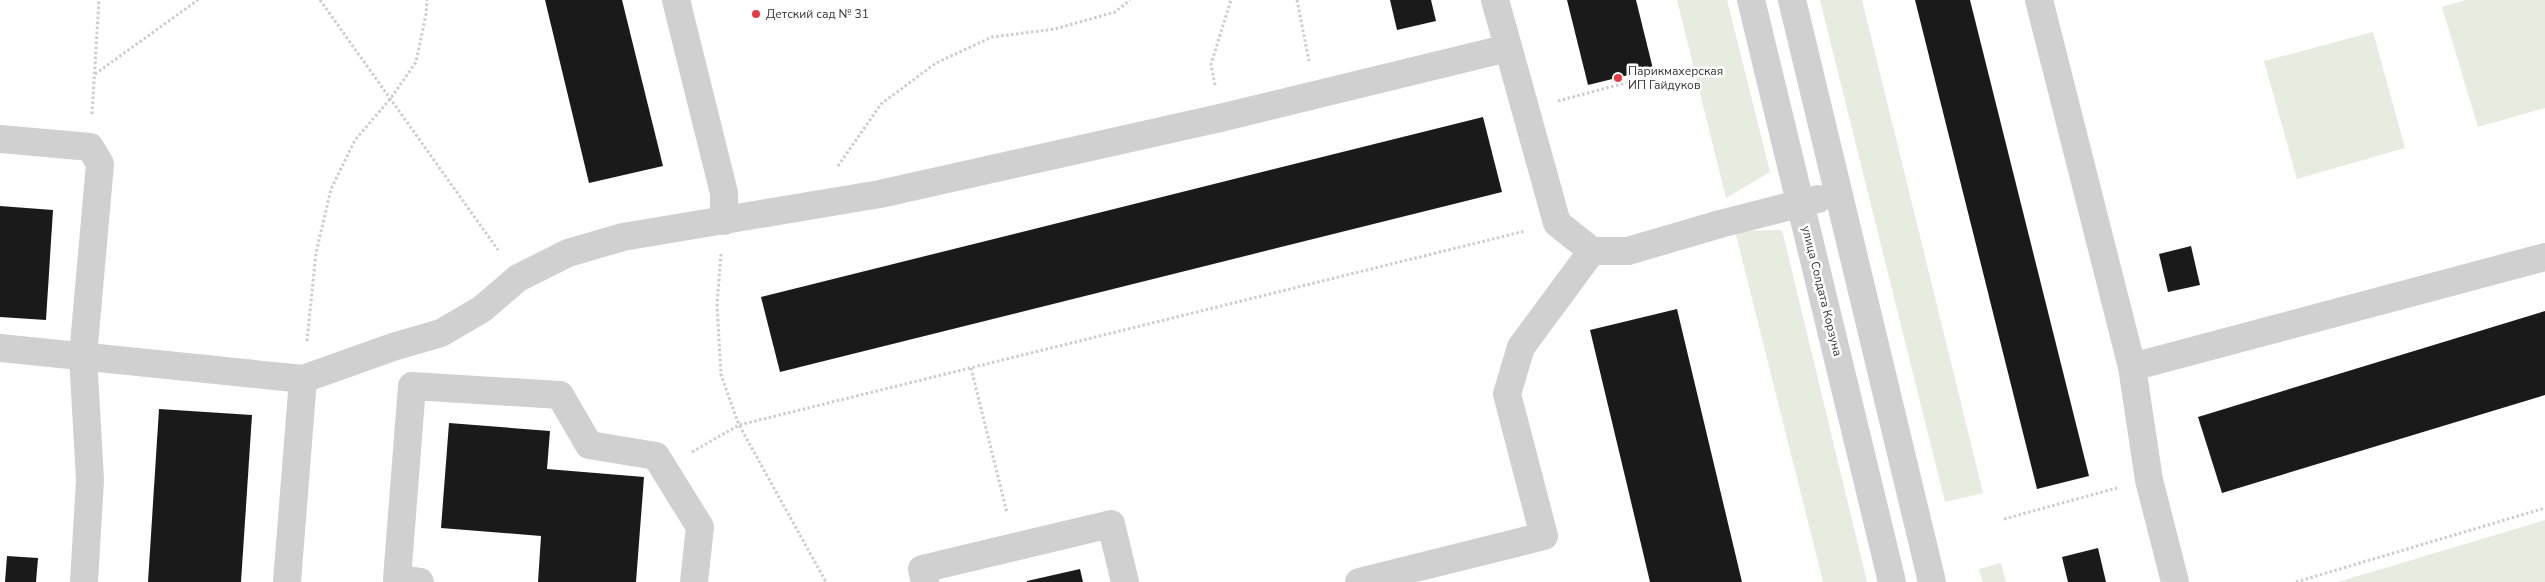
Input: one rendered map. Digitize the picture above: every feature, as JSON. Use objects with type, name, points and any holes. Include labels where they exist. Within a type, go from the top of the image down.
[{"type":"street","points":[[676,0],[724,193],[724,221]]},
{"type":"street","points":[[1495,0],[1557,223],[1592,251],[1628,251],[1720,224],[1838,193]]},
{"type":"street","name":"улица Солдата Корзуна","points":[[1752,0],[1892,582]]},
{"type":"street","points":[[1792,0],[1932,582]]},
{"type":"street","points":[[2038,0],[2132,367],[2149,480],[2175,582]]},
{"type":"street","points":[[0,348],[303,379],[393,347],[441,333],[482,309],[518,278],[568,253],[623,237],[880,194],[1220,118],[1508,48]]},
{"type":"street","points":[[0,139],[90,147],[100,164],[83,356],[90,480],[84,582]]},
{"type":"street","points":[[1359,582],[1544,536],[1507,394],[1522,347],[1592,251]]},
{"type":"street","points":[[2132,367],[2545,257]]},
{"type":"street","points":[[287,582],[303,379]]},
{"type":"street","points":[[420,582],[397,579],[412,386],[560,395],[589,445],[656,456],[700,527],[694,582]]},
{"type":"street","points":[[925,582],[922,569],[1111,524],[1125,582]]},
{"type":"path","points":[[90,147],[99,0]]},
{"type":"path","points":[[95,74],[198,0]]},
{"type":"path","points":[[320,0],[518,278]]},
{"type":"path","points":[[303,379],[316,253],[331,189],[355,140],[391,98],[416,62],[427,0]]},
{"type":"path","points":[[834,172],[881,104],[936,62],[992,37],[1055,29],[1115,12],[1130,0]]},
{"type":"path","points":[[1220,118],[1211,64],[1231,0]]},
{"type":"path","points":[[1297,0],[1315,94]]},
{"type":"path","points":[[1525,110],[1680,68]]},
{"type":"path","points":[[724,221],[717,304],[721,375],[739,425],[826,582]]},
{"type":"path","points":[[663,468],[739,425],[1557,223]]},
{"type":"path","points":[[971,368],[1016,548]]},
{"type":"path","points":[[2004,519],[2149,480]]},
{"type":"path","points":[[2296,582],[2545,508]]},
{"type":"shaded area","points":[[1677,0],[1727,0],[1770,172],[1726,198]]},
{"type":"shaded area","points":[[1820,0],[1862,0],[1983,493],[1945,502]]},
{"type":"shaded area","points":[[2466,0],[2545,0],[2545,108],[2478,127],[2442,7]]},
{"type":"shaded area","points":[[2373,32],[2405,148],[2297,179],[2264,61]]},
{"type":"shaded area","points":[[1782,230],[1867,582],[1823,582],[1735,231]]},
{"type":"shaded area","points":[[2545,520],[2545,582],[2338,582]]},
{"type":"shaded area","points":[[2001,563],[2006,582],[1983,582],[1979,569]]},
{"type":"building","points":[[545,0],[622,0],[663,166],[589,183]]},
{"type":"building","points":[[1390,0],[1431,0],[1436,21],[1397,30]]},
{"type":"building","points":[[1567,0],[1636,0],[1653,69],[1588,85]]},
{"type":"building","points":[[1915,0],[1970,0],[2089,476],[2037,489]]},
{"type":"building","points":[[1483,117],[1502,192],[780,372],[761,297]]},
{"type":"building","points":[[0,206],[53,210],[46,320],[0,317]]},
{"type":"building","points":[[2191,246],[2200,285],[2168,292],[2159,254]]},
{"type":"building","points":[[1677,309],[1742,582],[1650,582],[1590,330]]},
{"type":"building","points":[[2545,311],[2545,395],[2222,493],[2198,417]]},
{"type":"building","points":[[159,409],[252,415],[241,582],[148,582]]},
{"type":"building","points":[[449,423],[550,431],[547,469],[644,477],[636,582],[538,582],[541,536],[441,528]]},
{"type":"building","points":[[2098,548],[2106,582],[2068,582],[2062,557]]},
{"type":"building","points":[[7,556],[38,558],[36,582],[5,582]]},
{"type":"building","points":[[1080,569],[1083,582],[1027,582],[1027,581]]},
{"type":"place","name":"Детский сад № 31","points":[[756,14]]},
{"type":"place","name":"Парикмахерская ИП Гайдуков","points":[[1618,78]]}]
